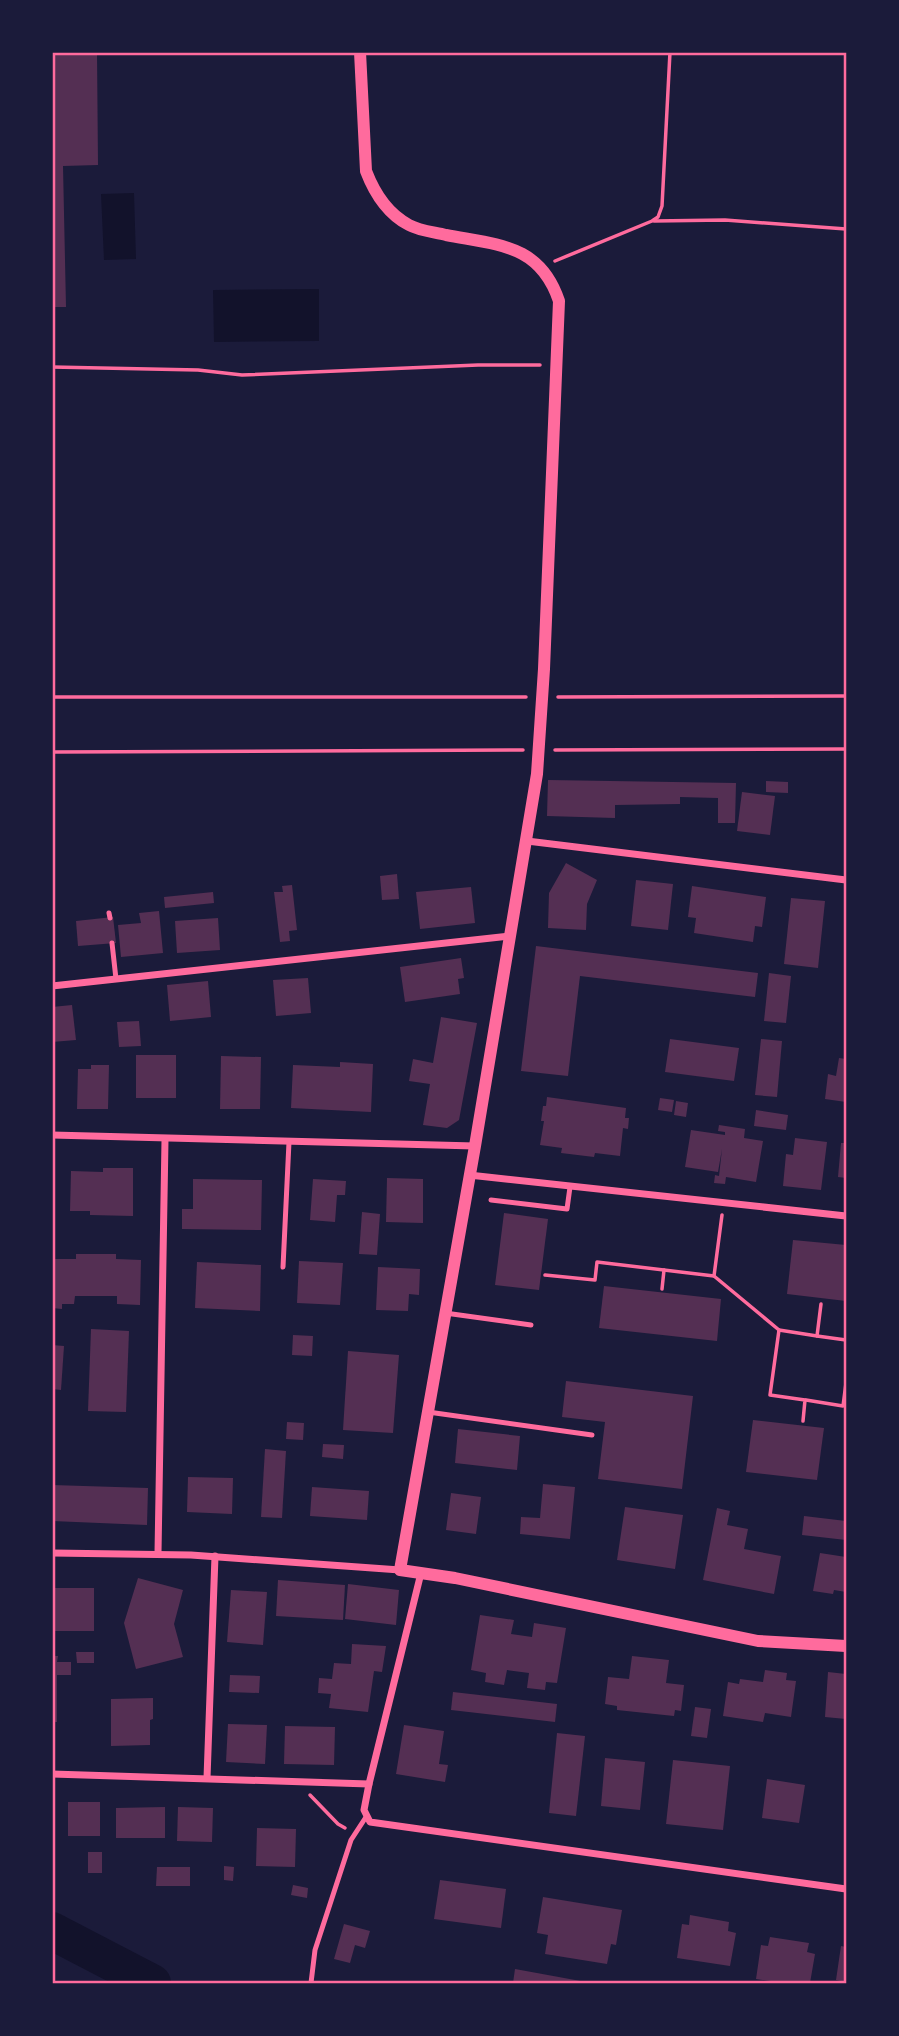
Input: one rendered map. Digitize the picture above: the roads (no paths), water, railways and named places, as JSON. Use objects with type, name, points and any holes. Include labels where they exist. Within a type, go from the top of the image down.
[{"type":"street","points":[[360,52],[366,171],[373,189],[396,215],[409,225],[503,247],[531,258],[555,288],[559,302],[543,697],[537,774],[400,1570]]},
{"type":"street","points":[[527,841],[846,880]]},
{"type":"street","points":[[52,986],[510,936]]},
{"type":"street","points":[[52,1135],[475,1146]]},
{"type":"street","points":[[158,1553],[165,1140]]},
{"type":"street","points":[[469,1175],[846,1216]]},
{"type":"street","points":[[52,1553],[158,1553],[400,1570],[455,1578],[758,1641],[846,1646]]},
{"type":"street","points":[[207,1778],[215,1556]]},
{"type":"street","points":[[421,1573],[364,1810],[366,1817],[375,1824],[846,1889]]},
{"type":"street","points":[[52,1774],[369,1784]]},
{"type":"lane","points":[[112,943],[116,979]]},
{"type":"lane","points":[[283,1267],[289,1142]]},
{"type":"lane","points":[[491,1200],[567,1209],[570,1187]]},
{"type":"lane","points":[[445,1314],[531,1325]]},
{"type":"lane","points":[[428,1412],[592,1435]]},
{"type":"lane","points":[[311,1983],[315,1950],[351,1840],[366,1817]]},
{"type":"waterway","points":[[52,1931],[152,1983]]}]
